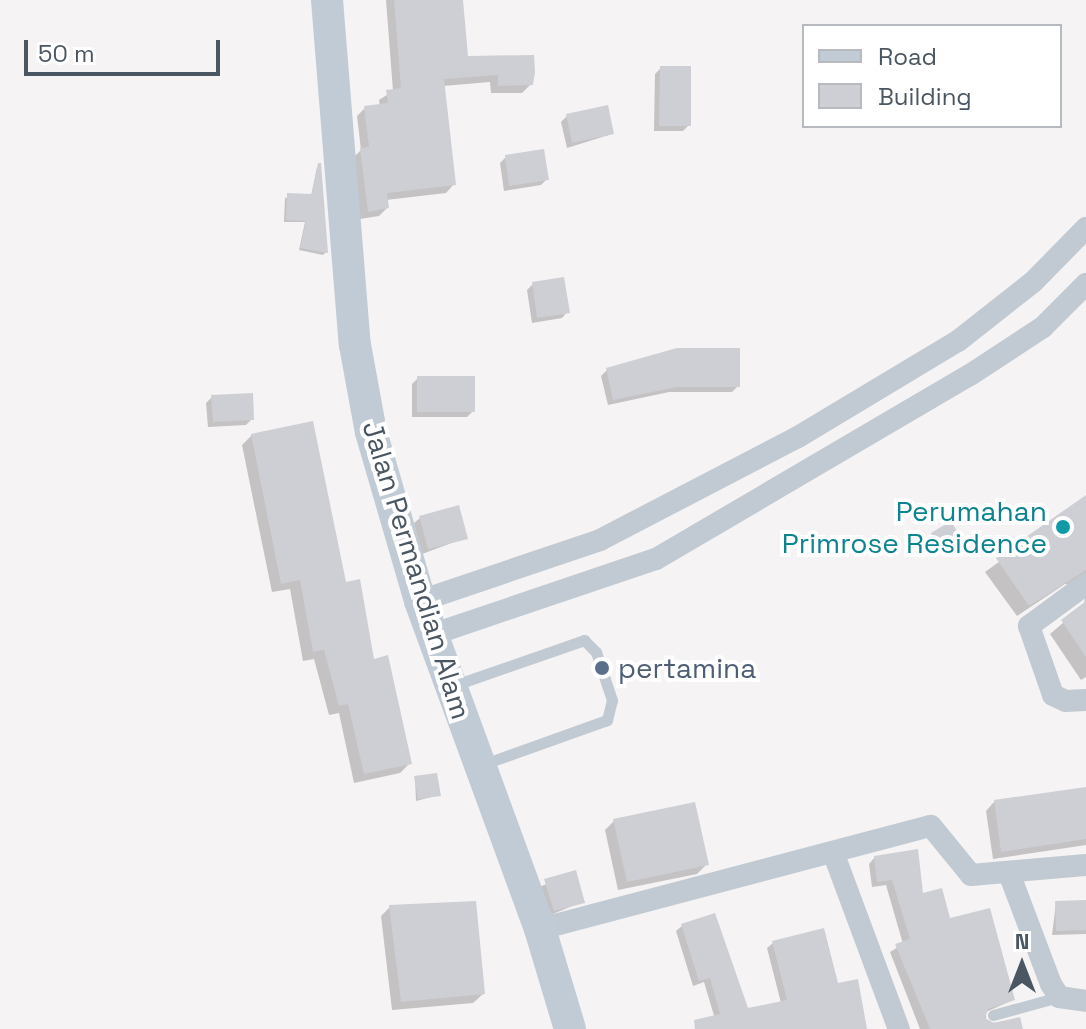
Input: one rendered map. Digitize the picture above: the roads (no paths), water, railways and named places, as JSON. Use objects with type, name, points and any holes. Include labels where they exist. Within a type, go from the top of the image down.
[{"type":"main road","name":"Jalan Permandian Alam","points":[[327,0],[355,345],[371,432],[431,635],[540,929],[570,1029]]},
{"type":"street","points":[[420,601],[600,540],[798,437],[958,341],[1033,282],[1086,228]]},
{"type":"street","points":[[431,635],[656,559],[970,375],[1043,327],[1086,284]]},
{"type":"street","points":[[1086,584],[1029,626],[1053,695],[1066,701],[1086,700]]},
{"type":"street","points":[[540,929],[931,826],[964,872],[1009,873],[1086,865]]},
{"type":"street","points":[[833,852],[899,1029]]},
{"type":"street","points":[[1009,873],[1059,997],[1086,1001]]},
{"type":"lane","points":[[450,687],[584,640],[596,652],[612,700],[607,720],[479,765]]},
{"type":"lane","points":[[993,1015],[1059,997]]},
{"type":"place","name":"Perumahan Primrose Residence","points":[[1063,527]]},
{"type":"place","name":"pertamina","points":[[602,668]]}]
